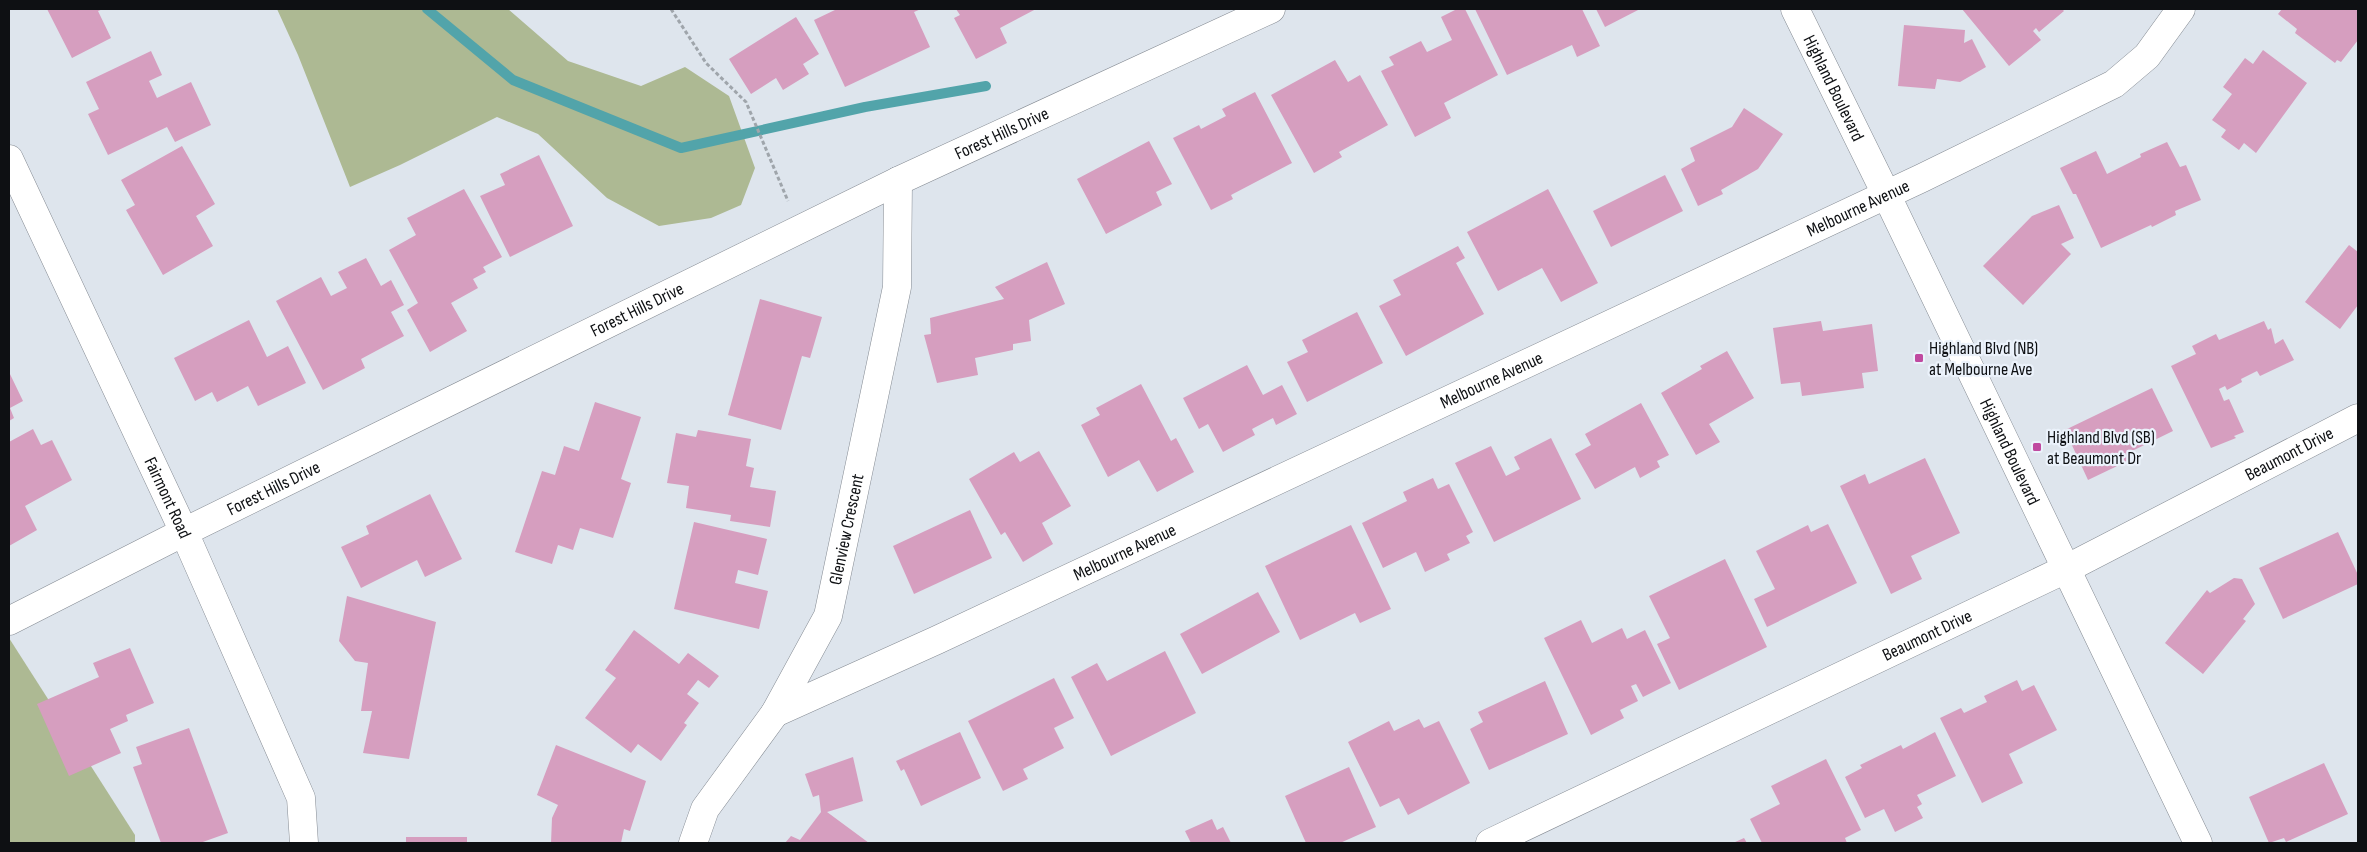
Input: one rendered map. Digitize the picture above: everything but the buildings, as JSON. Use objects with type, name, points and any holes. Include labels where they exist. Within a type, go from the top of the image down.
[{"type":"street","name":"Forest Hills Drive","points":[[9,621],[184,532],[898,181],[1271,9]]},
{"type":"street","name":"Highland Boulevard","points":[[1795,9],[2198,843]]},
{"type":"street","name":"Melbourne Avenue","points":[[775,713],[937,640],[1886,194],[2114,84],[2147,56],[2181,9]]},
{"type":"street","name":"Fairmont Road","points":[[9,159],[184,532],[301,798],[304,843]]},
{"type":"street","name":"Glenview Crescent","points":[[693,843],[705,809],[775,713],[828,616],[897,288],[898,181]]},
{"type":"street","name":"Beaumont Drive","points":[[1490,843],[2066,569],[2358,418]]},
{"type":"path","points":[[671,9],[706,63],[746,102],[778,178]]},
{"type":"green space","points":[[277,9],[508,9],[568,61],[641,86],[685,67],[729,96],[755,168],[741,205],[711,218],[659,226],[607,198],[538,134],[497,117],[400,165],[350,187],[298,55]]},
{"type":"green space","points":[[9,638],[135,835],[135,843],[9,843]]},
{"type":"waterway","points":[[427,9],[513,80],[681,148],[865,107],[986,86]]},
{"type":"place","name":"Highland Blvd (NB) at Melbourne Ave","points":[[1919,358]]},
{"type":"place","name":"Highland Blvd (SB) at Beaumont Dr","points":[[2037,447]]}]
